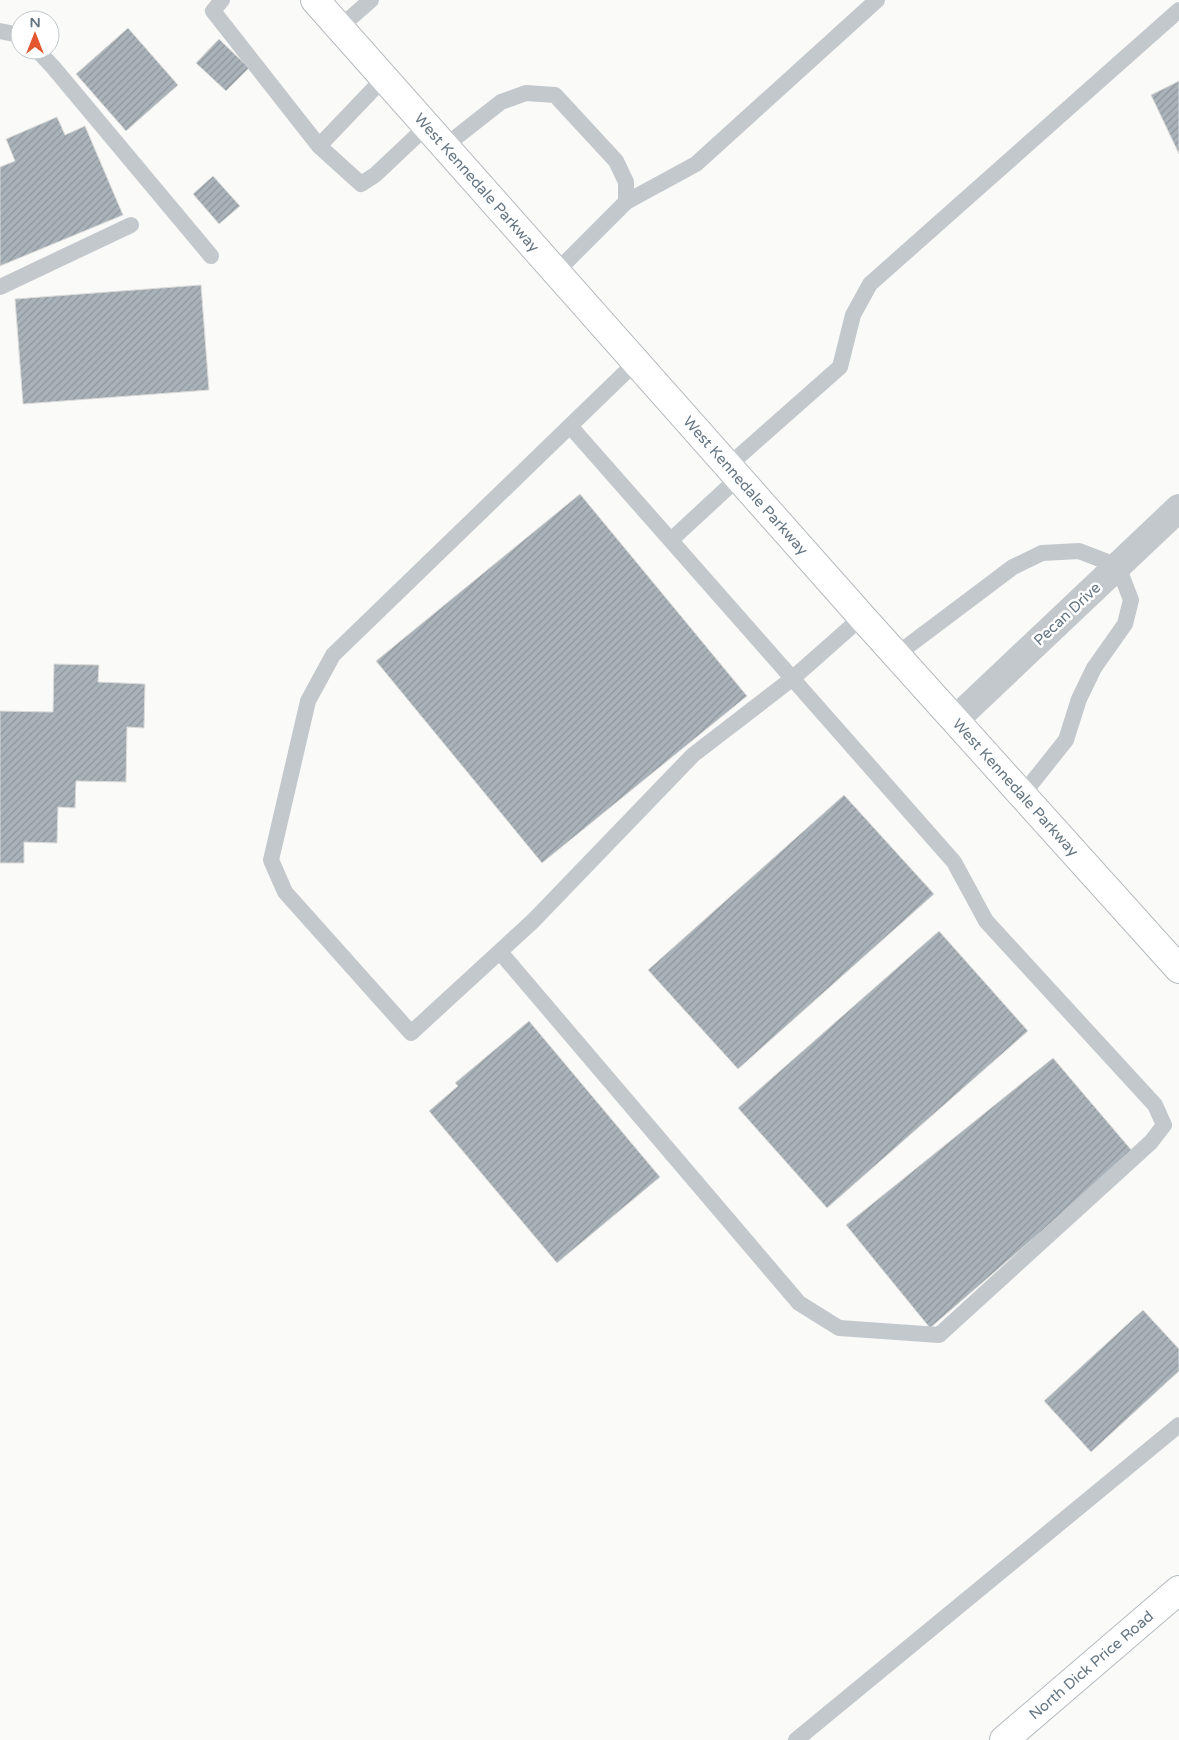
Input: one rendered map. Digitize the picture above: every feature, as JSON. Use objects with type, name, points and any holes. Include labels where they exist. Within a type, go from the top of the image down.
[{"type":"main road","name":"West Kennedale Parkway","points":[[315,0],[896,655],[1177,962]]},
{"type":"main road","name":"North Dick Price Road","points":[[1004,1740],[1179,1590]]},
{"type":"street","name":"Pecan Drive","points":[[956,720],[1179,508]]},
{"type":"lane","points":[[222,0],[213,11],[319,146],[361,184],[375,176],[427,126]]},
{"type":"lane","points":[[339,28],[371,0]]},
{"type":"lane","points":[[556,272],[626,202],[696,164],[877,0]]},
{"type":"lane","points":[[671,540],[733,472],[840,367],[853,315],[870,284],[1179,10]]},
{"type":"lane","points":[[47,60],[211,256]]},
{"type":"lane","points":[[319,146],[384,78]]},
{"type":"lane","points":[[445,146],[501,102],[526,93],[555,95],[616,161],[626,182],[626,202]]},
{"type":"lane","points":[[0,287],[131,225]]},
{"type":"lane","points":[[636,362],[333,655],[308,701],[271,860],[285,892],[411,1033],[533,921],[693,755],[793,678],[862,617]]},
{"type":"lane","points":[[500,952],[799,1303],[839,1328],[939,1335],[1152,1142],[1164,1126],[1155,1106],[986,921],[954,862],[570,426]]},
{"type":"lane","points":[[896,655],[1013,566],[1042,553],[1079,551],[1118,566],[1131,600],[1125,624],[1094,668],[1079,699],[1066,740],[1023,794]]},
{"type":"lane","points":[[796,1740],[1179,1425]]},
{"type":"building","points":[[128,28],[178,85],[126,131],[76,74]]},
{"type":"building","points":[[219,39],[249,68],[226,91],[196,63]]},
{"type":"building","points":[[1179,81],[1179,154],[1151,95]]},
{"type":"building","points":[[57,117],[65,135],[85,126],[123,215],[0,266],[0,167],[15,161],[6,139]]},
{"type":"building","points":[[213,176],[240,206],[219,224],[193,194]]},
{"type":"building","points":[[201,285],[209,390],[23,404],[15,299]]},
{"type":"building","points":[[580,494],[747,696],[542,863],[376,661]]},
{"type":"building","points":[[54,664],[99,665],[98,682],[145,684],[144,728],[127,727],[126,782],[76,781],[75,808],[58,807],[57,843],[24,842],[24,863],[0,863],[0,711],[53,712]]},
{"type":"building","points":[[844,795],[934,894],[738,1069],[648,970]]},
{"type":"building","points":[[939,931],[1028,1031],[827,1208],[738,1108]]},
{"type":"building","points":[[529,1021],[660,1177],[557,1263],[429,1111],[458,1086],[455,1083]]},
{"type":"building","points":[[1053,1058],[1133,1152],[930,1328],[846,1225]]},
{"type":"building","points":[[1143,1310],[1179,1349],[1179,1371],[1091,1452],[1044,1401]]}]
